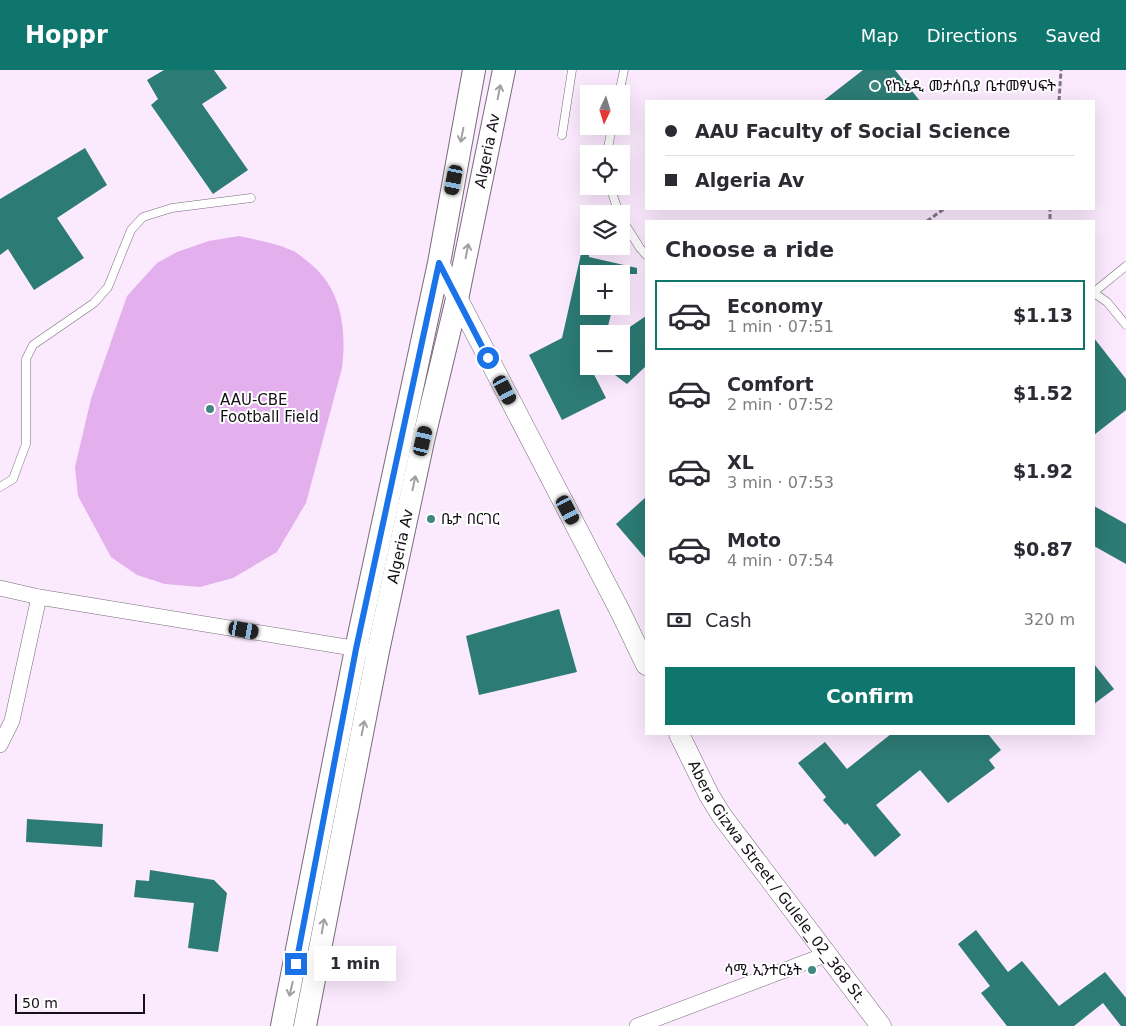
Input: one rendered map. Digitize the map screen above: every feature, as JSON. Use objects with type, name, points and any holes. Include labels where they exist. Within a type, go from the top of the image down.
[{"type":"main road","name":"Algeria Av","points":[[282,1026],[356,649],[439,263],[474,70]]},
{"type":"main road","name":"Algeria Av","points":[[305,1026],[378,651],[423,441],[457,299],[504,70]]},
{"type":"main road","points":[[439,263],[621,613],[645,663]]},
{"type":"main road","name":"Abera Gizwa Street / Gulele_02_368 St.","points":[[679,735],[709,795],[722,816],[825,955],[881,1026]]},
{"type":"street","points":[[0,588],[39,597],[378,651]]},
{"type":"street","points":[[0,745],[12,720],[39,597]]},
{"type":"street","points":[[637,1026],[825,955]]},
{"type":"lane","points":[[562,135],[572,70]]},
{"type":"lane","points":[[621,85],[624,70]]},
{"type":"lane","points":[[0,487],[12,479],[26,444],[26,360],[33,345],[94,303],[108,287],[131,230],[144,217],[172,208],[251,198]]},
{"type":"lane","points":[[630,232],[645,253]]},
{"type":"lane","points":[[1095,291],[1126,266]]},
{"type":"lane","points":[[1095,293],[1107,302],[1126,325]]},
{"type":"path","points":[[1059,100],[1061,70]]},
{"type":"path","points":[[928,220],[943,210]]},
{"type":"path","points":[[1050,210],[1050,220]]},
{"type":"shaded area","name":"AAU-CBE Football Field","points":[[239,236],[295,252],[318,271],[328,283],[339,309],[342,323],[342,368],[306,503],[277,552],[233,578],[200,587],[165,584],[137,575],[111,557],[78,496],[75,467],[91,399],[127,296],[157,263],[177,252],[209,241]]},
{"type":"building","points":[[164,70],[214,70],[227,88],[202,104],[248,170],[213,194],[151,105],[158,99],[147,80]]},
{"type":"building","name":"የኬኔዲ መታሰቢያ ቤተመፃህፍት","points":[[863,70],[895,70],[919,100],[824,100]]},
{"type":"building","points":[[85,148],[107,185],[57,218],[84,258],[34,290],[8,249],[0,255],[0,199]]},
{"type":"building","points":[[581,255],[589,255],[589,257],[624,265],[580,265],[580,315],[611,315],[608,325],[580,325],[580,375],[594,375],[606,398],[562,420],[529,355],[562,338]]},
{"type":"building","points":[[630,266],[637,268],[637,274],[630,274]]},
{"type":"building","points":[[645,317],[645,367],[627,384],[615,375],[630,375],[630,327]]},
{"type":"building","points":[[1095,339],[1126,379],[1126,410],[1095,434]]},
{"type":"building","points":[[645,498],[645,558],[616,524]]},
{"type":"building","points":[[1095,507],[1126,524],[1126,564],[1095,547]]},
{"type":"building","points":[[559,609],[577,672],[479,695],[466,636]]},
{"type":"building","points":[[1095,665],[1114,689],[1095,703]]},
{"type":"building","points":[[890,735],[989,735],[1001,750],[989,760],[995,768],[948,803],[920,770],[876,805],[901,835],[875,857],[847,823],[845,825],[823,800],[826,797],[798,763],[825,742],[847,769]]},
{"type":"building","points":[[27,819],[103,824],[102,847],[26,842]]},
{"type":"building","points":[[150,870],[214,880],[227,893],[218,952],[188,948],[194,903],[134,897],[136,880],[149,881]]},
{"type":"building","points":[[976,930],[1008,972],[1022,961],[1059,1006],[1105,972],[1126,998],[1126,1026],[1121,1026],[1103,1003],[1074,1026],[1007,1026],[981,993],[990,986],[958,944]]},
{"type":"place","name":"የኬኔዲ መታሰቢያ ቤተመፃህፍት","points":[[875,86]]},
{"type":"place","name":"AAU-CBE Football Field","points":[[210,409]]},
{"type":"place","name":"ቤታ በርገር","points":[[431,519]]},
{"type":"place","name":"ሳሚ ኢንተርኔት","points":[[812,970]]},
{"type":"route","points":[[296,964],[356,649],[439,263],[488,358]]}]
